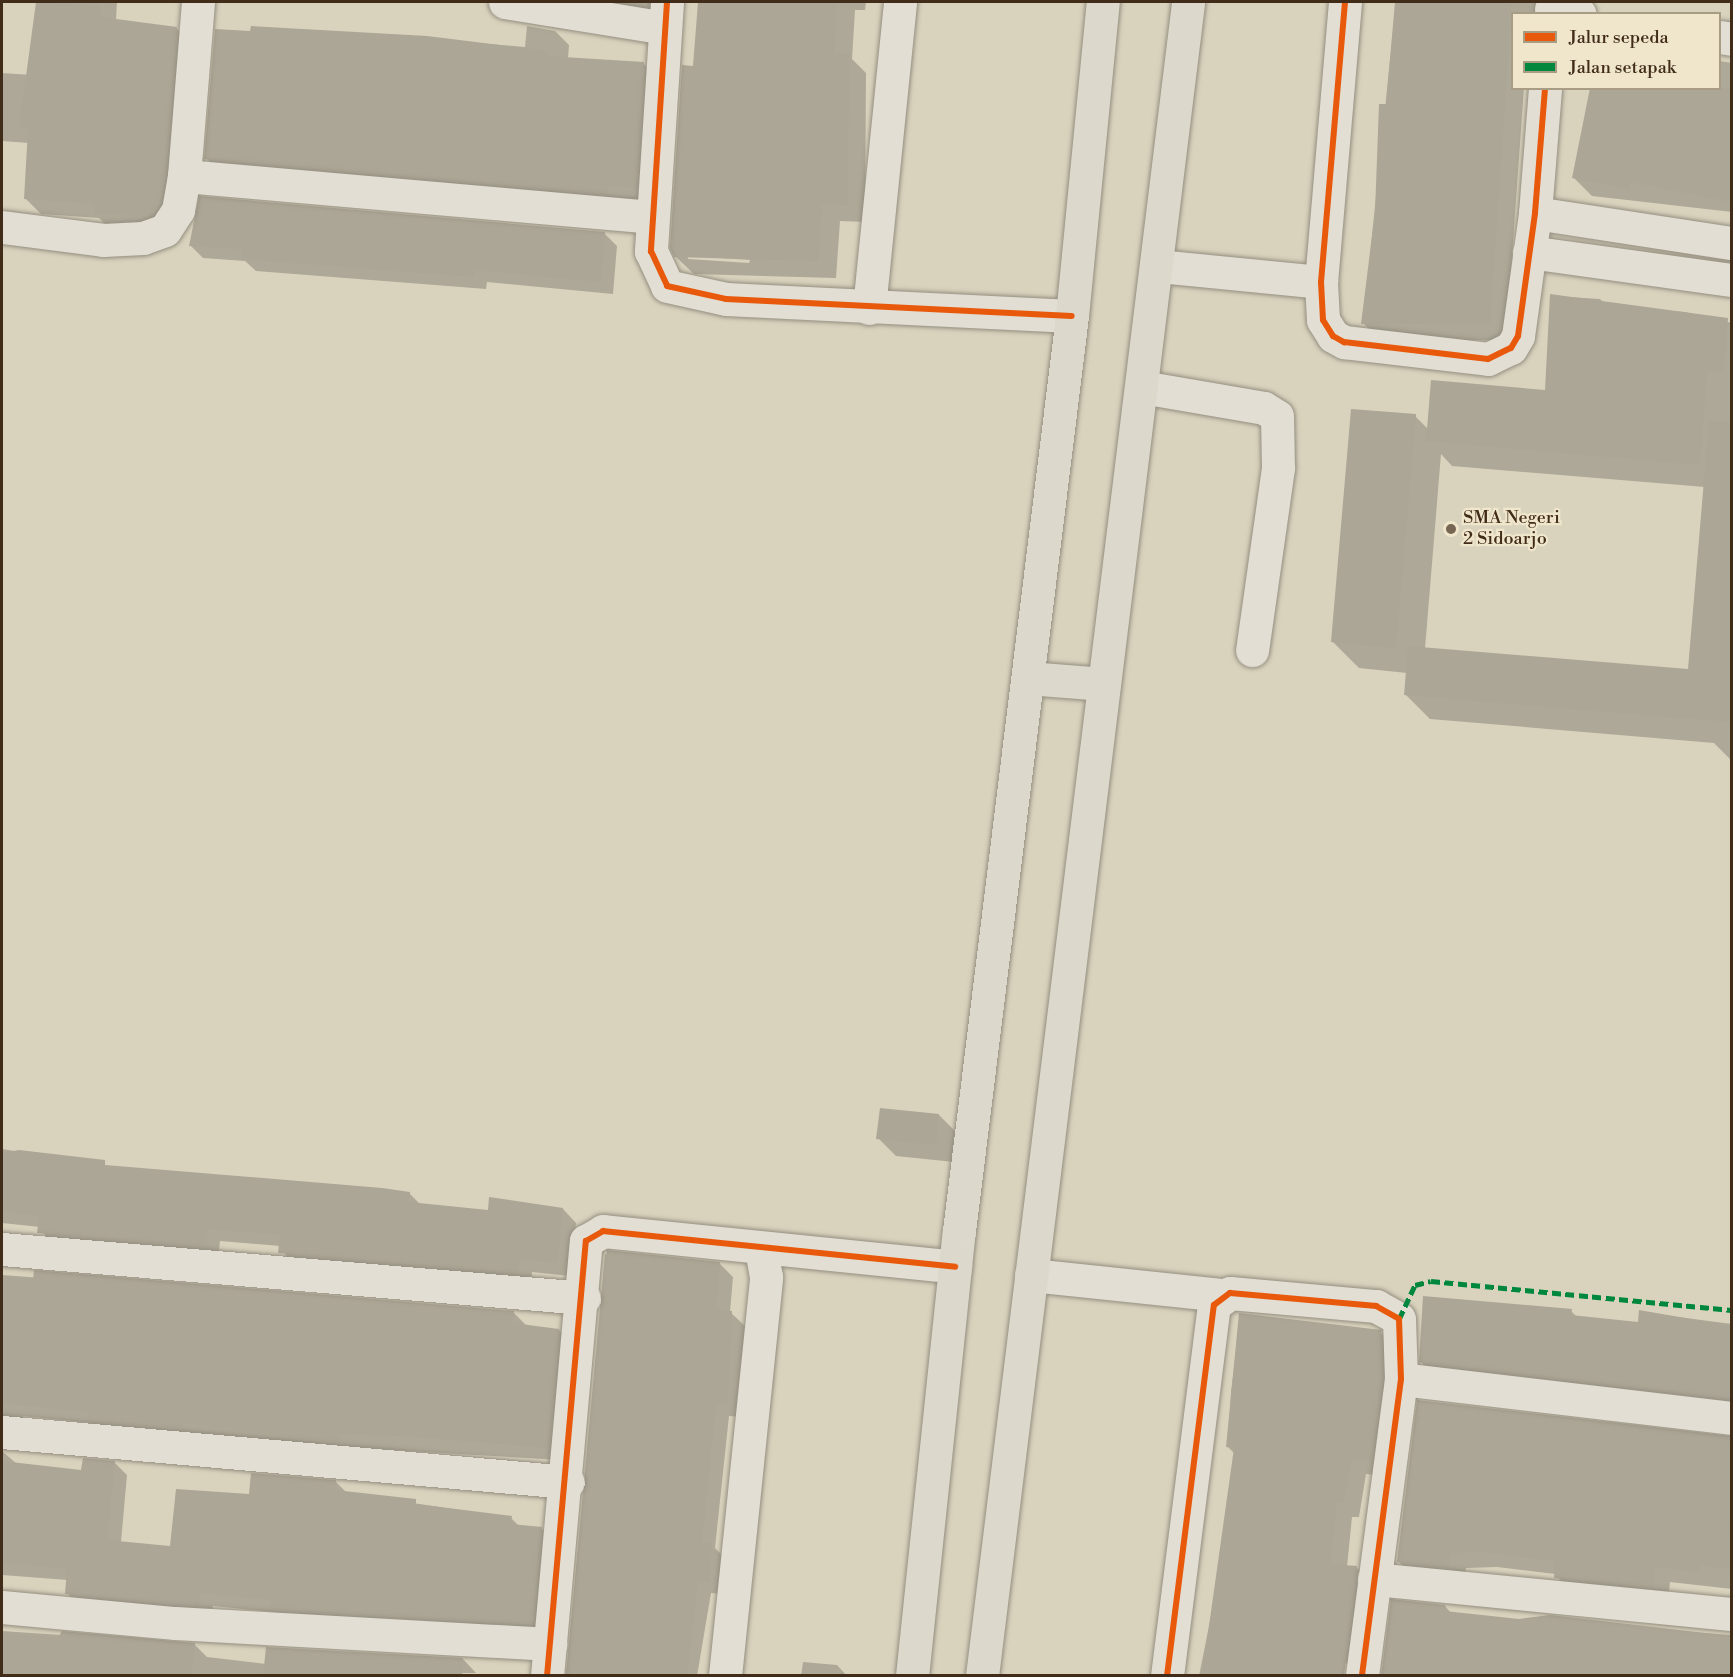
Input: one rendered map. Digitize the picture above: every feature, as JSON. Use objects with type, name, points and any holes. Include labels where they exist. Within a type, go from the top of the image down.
[{"type":"main road","points":[[912,1676],[955,1267],[1072,316],[1103,2]]},
{"type":"main road","points":[[982,1676],[1104,684],[1158,266],[1188,2]]},
{"type":"main road","points":[[1028,678],[1104,684]]},
{"type":"street","points":[[2,227],[103,240],[143,238],[165,230],[178,210],[184,176],[198,2]]},
{"type":"street","points":[[505,2],[666,15],[652,217],[656,271],[667,286],[684,294],[868,308],[1072,316]]},
{"type":"street","points":[[868,308],[900,2]]},
{"type":"street","points":[[1345,2],[1321,282],[1323,320],[1333,336],[1488,359],[1502,355],[1518,336],[1535,213],[1545,90]]},
{"type":"street","points":[[184,176],[652,217]]},
{"type":"street","points":[[1535,213],[1731,243]]},
{"type":"street","points":[[1528,252],[1731,280]]},
{"type":"street","points":[[1158,266],[1321,282]]},
{"type":"street","points":[[1142,387],[1264,408],[1277,416],[1278,468],[1252,650]]},
{"type":"street","points":[[2,1607],[548,1660],[568,1482],[584,1299],[586,1241],[594,1234],[955,1267]]},
{"type":"street","points":[[725,1676],[766,1276],[761,1248]]},
{"type":"street","points":[[2,1249],[584,1299]]},
{"type":"street","points":[[1032,1275],[1383,1309],[1399,1319],[1402,1329],[1401,1379],[1362,1676]]},
{"type":"street","points":[[1167,1676],[1214,1305],[1221,1295]]},
{"type":"street","points":[[1401,1379],[1731,1418]]},
{"type":"street","points":[[2,1432],[568,1482]]},
{"type":"street","points":[[1374,1579],[1731,1614]]},
{"type":"building","points":[[36,2],[101,6],[101,17],[177,27],[165,174],[153,215],[94,215],[95,204],[24,199],[28,129],[19,128]]},
{"type":"building","points":[[698,2],[837,2],[834,53],[849,54],[848,205],[822,204],[818,261],[674,257],[670,248],[682,65],[693,66]]},
{"type":"building","points":[[1395,2],[1512,2],[1490,323],[1361,324],[1375,212],[1379,104],[1386,104]]},
{"type":"building","points":[[251,26],[427,36],[548,51],[547,56],[644,62],[636,188],[608,186],[607,194],[204,159],[215,29],[250,31]]},
{"type":"building","points":[[1721,88],[1731,88],[1731,202],[1631,182],[1629,189],[1572,178],[1590,90],[1721,90]]},
{"type":"building","points":[[199,196],[605,232],[601,282],[475,270],[474,277],[242,259],[242,249],[189,246]]},
{"type":"building","points":[[1550,294],[1728,318],[1724,372],[1707,371],[1700,465],[1426,441],[1431,380],[1545,390]]},
{"type":"building","points":[[1351,409],[1416,414],[1396,648],[1331,642]]},
{"type":"building","points":[[1709,421],[1731,422],[1731,722],[1404,695],[1408,646],[1688,669]]},
{"type":"building","points":[[880,1108],[939,1114],[936,1145],[876,1139]]},
{"type":"building","points":[[19,1150],[105,1160],[105,1165],[382,1188],[410,1192],[409,1202],[488,1210],[489,1197],[563,1208],[558,1263],[520,1259],[518,1274],[278,1253],[280,1235],[208,1229],[206,1247],[37,1233],[39,1216],[2,1211],[2,1153]]},
{"type":"building","points":[[607,1250],[720,1262],[716,1309],[732,1311],[728,1405],[716,1403],[702,1542],[712,1543],[709,1582],[698,1581],[687,1676],[566,1676]]},
{"type":"building","points":[[34,1270],[514,1311],[513,1323],[559,1329],[549,1448],[404,1436],[341,1434],[340,1443],[183,1423],[183,1428],[87,1421],[87,1412],[2,1403],[2,1276],[33,1280]]},
{"type":"building","points":[[1423,1296],[1572,1309],[1571,1315],[1638,1322],[1639,1310],[1731,1326],[1731,1399],[1419,1362]]},
{"type":"building","points":[[1239,1313],[1381,1330],[1382,1378],[1371,1461],[1351,1459],[1344,1503],[1337,1502],[1330,1564],[1357,1566],[1344,1676],[1202,1676],[1234,1448],[1226,1447]]},
{"type":"building","points":[[1417,1400],[1731,1436],[1729,1569],[1700,1565],[1700,1572],[1655,1567],[1653,1587],[1554,1578],[1555,1561],[1481,1552],[1451,1553],[1449,1568],[1397,1562]]},
{"type":"building","points":[[83,1458],[115,1461],[107,1540],[170,1546],[176,1489],[249,1494],[251,1473],[336,1480],[335,1490],[416,1499],[416,1504],[512,1516],[511,1524],[542,1527],[533,1623],[270,1610],[271,1600],[200,1593],[199,1606],[65,1594],[67,1569],[2,1562],[2,1461],[81,1470]]},
{"type":"building","points":[[1391,1599],[1445,1605],[1445,1611],[1519,1619],[1550,1615],[1731,1636],[1731,1676],[1381,1676]]},
{"type":"building","points":[[62,1631],[195,1643],[191,1676],[2,1676],[2,1632],[58,1638]]},
{"type":"building","points":[[266,1647],[463,1658],[462,1676],[263,1676]]},
{"type":"marked path","points":[[1399,1319],[1415,1285],[1431,1281],[1732,1310]]},
{"type":"cycle path","points":[[667,2],[651,251],[667,286],[726,299],[1072,316]]},
{"type":"cycle path","points":[[1345,2],[1321,282],[1323,320],[1333,336],[1344,342],[1488,359],[1511,348],[1518,336],[1535,213],[1545,90]]},
{"type":"cycle path","points":[[547,1676],[586,1241],[603,1231],[955,1267]]},
{"type":"cycle path","points":[[1167,1676],[1214,1305],[1230,1293],[1376,1306],[1399,1319],[1401,1379],[1362,1676]]},
{"type":"place","name":"SMA Negeri 2 Sidoarjo","points":[[1451,529]]}]
